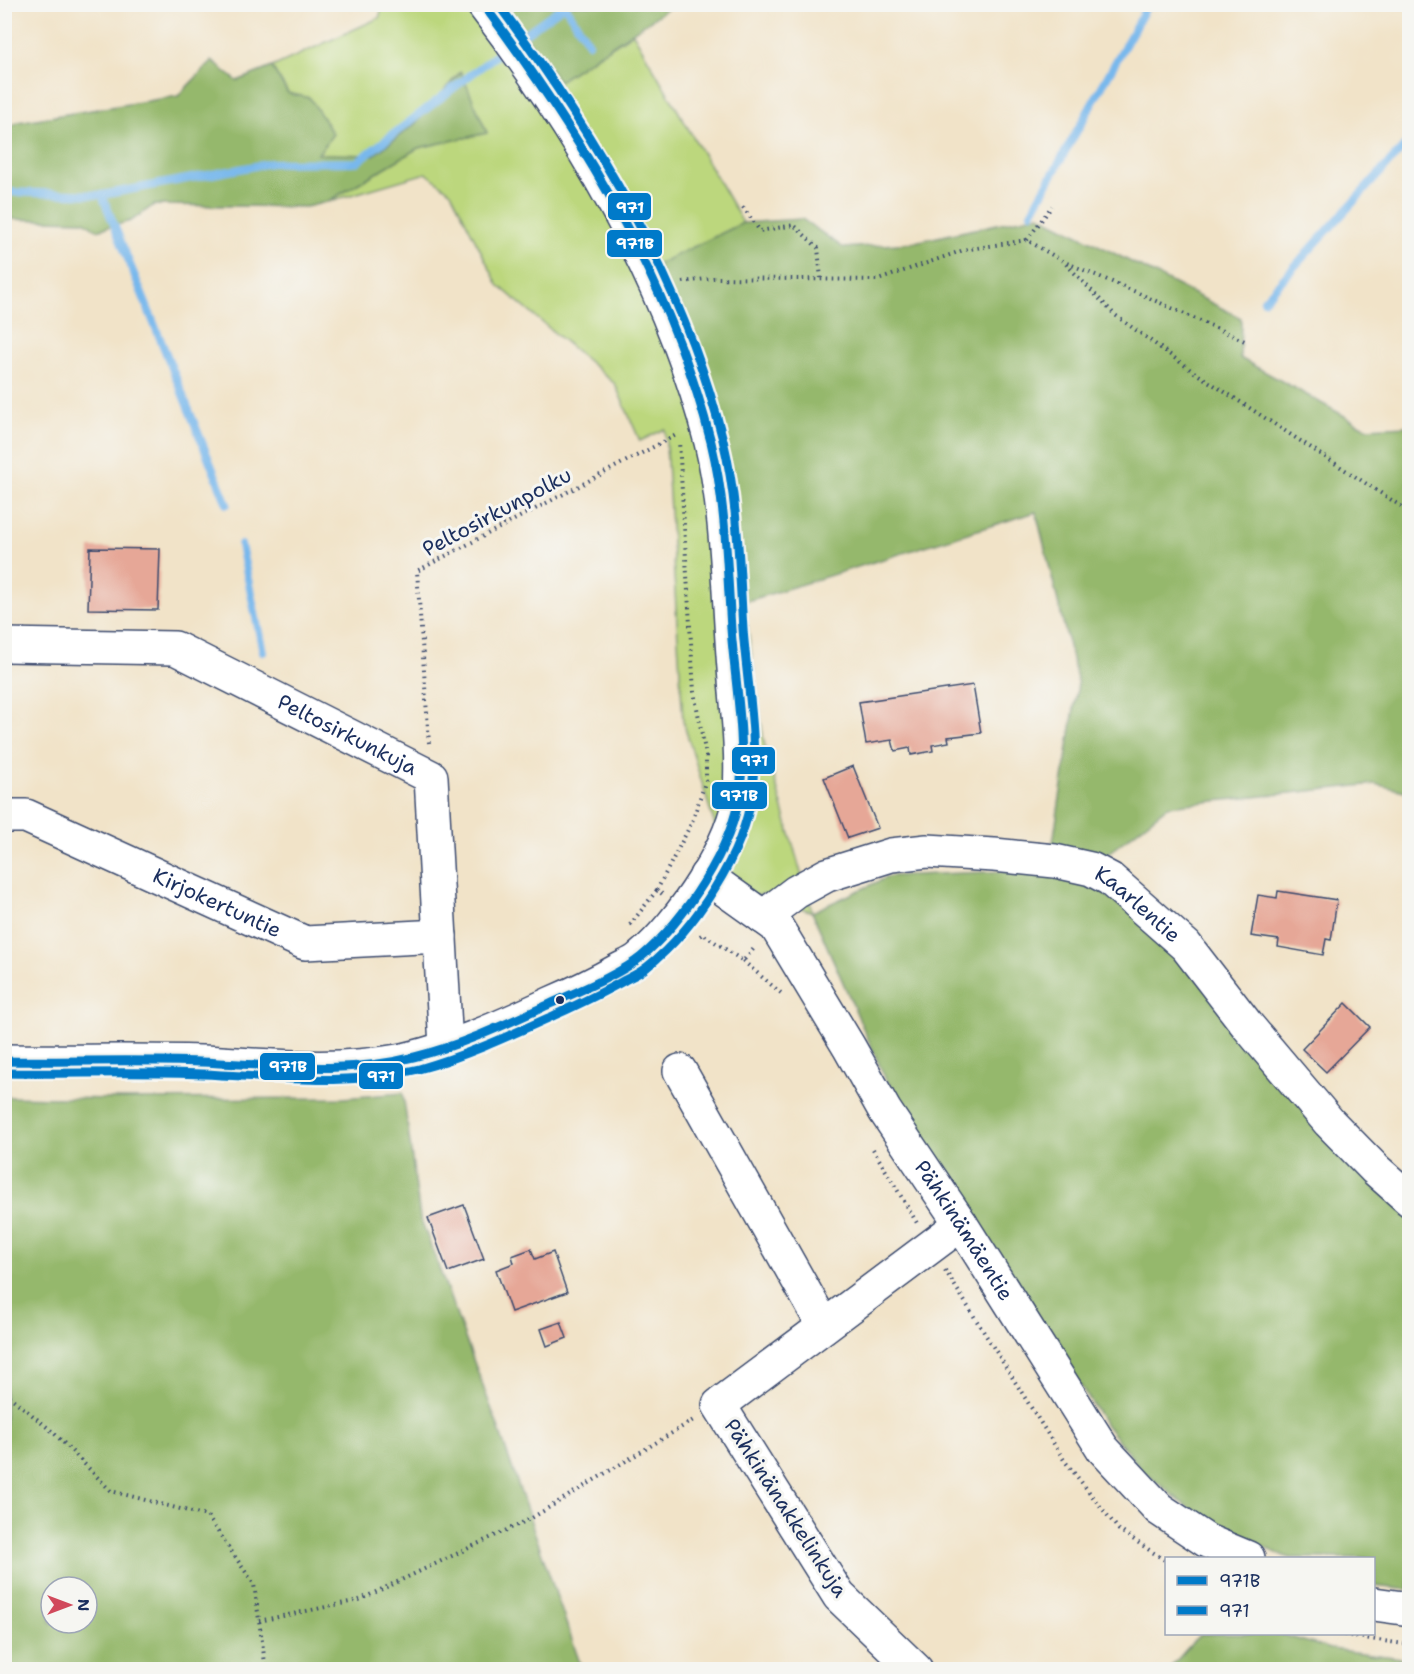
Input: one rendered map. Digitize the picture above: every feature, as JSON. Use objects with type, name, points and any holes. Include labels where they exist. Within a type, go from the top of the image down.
[{"type":"street","points":[[4,1061],[196,1062],[349,1068],[400,1060],[446,1047],[588,987],[640,959],[693,923],[706,876],[731,832],[740,794],[739,741],[724,525],[711,445],[687,363],[655,286],[615,205],[561,114],[491,14]]},
{"type":"street","name":"Peltosirkunkuja","points":[[4,645],[176,648],[431,777],[446,1047]]},
{"type":"street","name":"Kirjokertuntie","points":[[4,816],[26,816],[305,943],[440,936]]},
{"type":"street","name":"Kaarlentie","points":[[763,917],[796,892],[826,875],[891,855],[927,851],[994,855],[1055,861],[1091,869],[1110,879],[1186,946],[1247,1026],[1329,1122],[1375,1169],[1410,1200]]},
{"type":"street","name":"Pähkinämäentie","points":[[706,876],[776,926],[885,1111],[961,1224],[1103,1449],[1159,1509],[1207,1541],[1246,1557]]},
{"type":"street","points":[[680,1071],[824,1326]]},
{"type":"street","name":"Pähkinänakkelinkuja","points":[[916,1670],[839,1596],[719,1405],[961,1224]]},
{"type":"street","points":[[1375,1604],[1410,1609]]},
{"type":"path","points":[[1027,240],[1052,206]]},
{"type":"path","points":[[743,207],[760,231],[794,225],[818,248],[821,279]]},
{"type":"path","points":[[655,286],[713,278],[878,280],[964,250],[1027,240],[1064,262],[1247,342]]},
{"type":"path","points":[[1064,262],[1115,315],[1191,370],[1410,512]]},
{"type":"path","points":[[629,927],[657,890],[692,822],[706,780],[706,756],[694,692],[676,423]]},
{"type":"path","name":"Peltosirkunpolku","points":[[431,777],[417,571],[678,435]]},
{"type":"path","points":[[657,890],[693,923]]},
{"type":"path","points":[[4,1392],[53,1432],[111,1491],[207,1516],[254,1584],[266,1670]]},
{"type":"path","points":[[259,1621],[359,1600],[530,1519],[719,1405]]},
{"type":"path","points":[[1345,1635],[1410,1645]]},
{"type":"green space","points":[[383,5],[502,5],[559,81],[633,33],[743,223],[659,264],[744,602],[764,742],[812,912],[763,894],[738,901],[683,721],[665,429],[640,441],[615,384],[498,285],[451,192],[426,173],[327,202],[418,148],[487,133],[460,72],[415,124],[374,155],[317,154],[288,93],[272,67],[379,18]]},
{"type":"green space","points":[[502,5],[673,5],[559,81]]},
{"type":"green space","points":[[212,61],[237,81],[272,67],[288,93],[310,98],[333,134],[318,154],[374,155],[415,124],[461,72],[487,133],[418,148],[327,202],[306,207],[154,205],[131,221],[97,230],[84,221],[5,219],[5,130],[18,122],[178,96]]},
{"type":"green space","points":[[1039,215],[1241,318],[1240,358],[1366,428],[1409,426],[1409,792],[1375,784],[1168,806],[1101,859],[1052,849],[1078,683],[1036,512],[744,602],[658,264],[743,223],[802,219],[844,248],[910,243]]},
{"type":"green space","points":[[1037,870],[1086,880],[1150,927],[1409,1211],[1409,1590],[1375,1586],[1375,1557],[1287,1557],[1211,1526],[1143,1471],[1105,1424],[886,1080],[812,912],[890,876]]},
{"type":"green space","points":[[403,1093],[420,1217],[496,1421],[582,1669],[5,1669],[5,1097],[343,1098]]},
{"type":"green space","points":[[1199,1635],[1283,1635],[1331,1649],[1409,1659],[1409,1669],[1169,1669]]},
{"type":"building","points":[[90,548],[160,549],[158,610],[88,609]]},
{"type":"building","points":[[973,685],[981,733],[948,737],[949,742],[932,745],[933,751],[911,755],[910,748],[895,751],[892,740],[866,744],[859,702]]},
{"type":"building","points":[[853,766],[878,828],[848,838],[824,778]]},
{"type":"building","points":[[1278,891],[1337,900],[1331,940],[1326,939],[1323,955],[1278,947],[1279,940],[1251,936],[1258,895],[1277,898]]},
{"type":"building","points":[[1346,1003],[1370,1027],[1326,1072],[1302,1049]]},
{"type":"building","points":[[464,1205],[484,1259],[448,1272],[428,1218]]},
{"type":"building","points":[[531,1249],[535,1259],[553,1252],[567,1292],[511,1312],[496,1270],[514,1263],[512,1256]]},
{"type":"building","points":[[561,1322],[567,1338],[547,1346],[541,1329]]},
{"type":"waterway","points":[[519,38],[566,4]]},
{"type":"waterway","points":[[1031,213],[1148,4]]},
{"type":"waterway","points":[[564,5],[589,43]]},
{"type":"waterway","points":[[4,192],[102,195],[271,163],[357,162],[507,47]]},
{"type":"waterway","points":[[1264,300],[1410,140]]},
{"type":"waterway","points":[[102,195],[227,504]]},
{"type":"waterway","points":[[241,545],[263,652]]},
{"type":"transit line","name":"971B","points":[[4,1061],[177,1061],[335,1067],[388,1063],[432,1052],[500,1026],[597,983],[632,964],[674,924],[704,882],[728,836],[740,791],[742,751],[725,535],[720,488],[711,442],[672,324],[619,212],[555,106],[483,4]]},
{"type":"transit line","name":"971","points":[[4,1073],[178,1073],[338,1079],[392,1075],[419,1069],[454,1058],[505,1037],[582,1003],[642,971],[682,933],[699,911],[728,864],[747,816],[752,792],[754,752],[735,510],[723,440],[706,381],[685,323],[632,212],[569,105],[498,4]]}]
